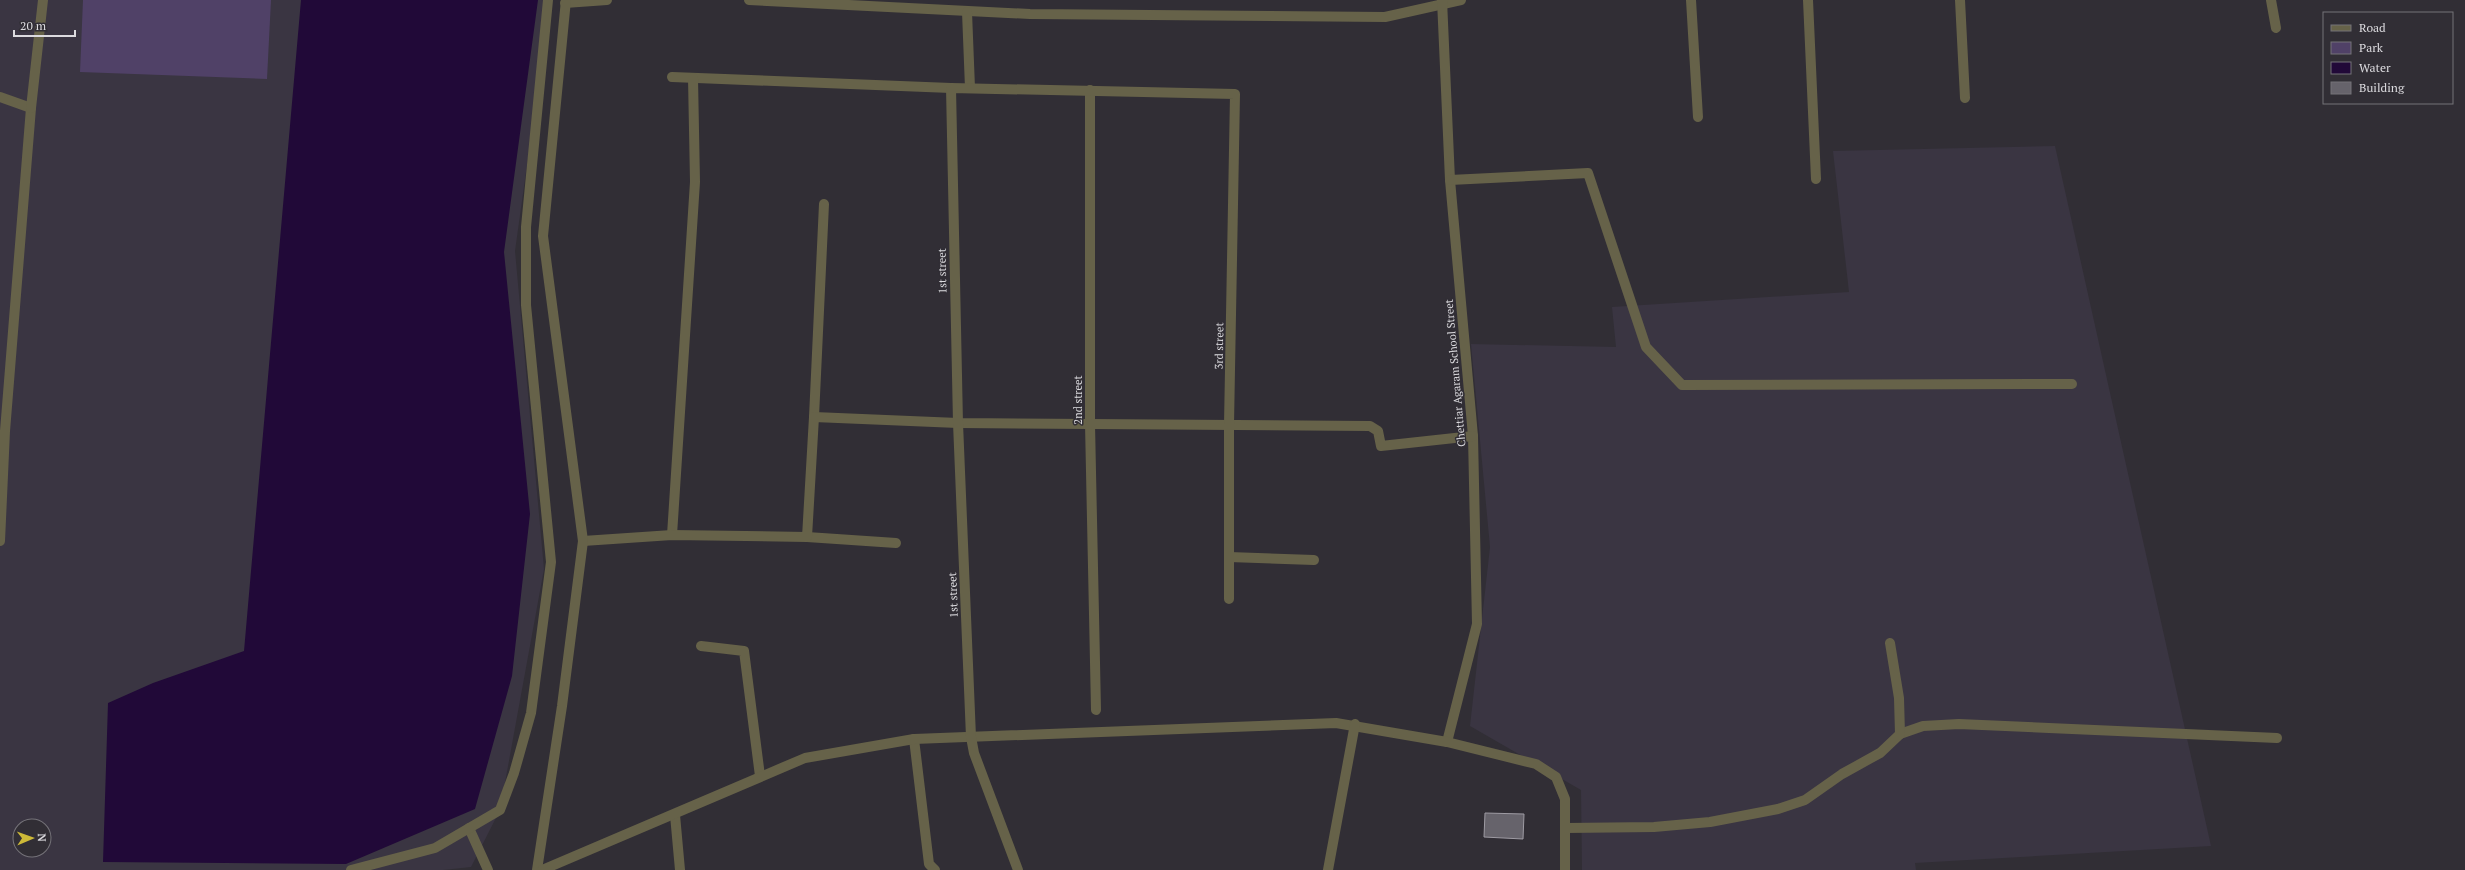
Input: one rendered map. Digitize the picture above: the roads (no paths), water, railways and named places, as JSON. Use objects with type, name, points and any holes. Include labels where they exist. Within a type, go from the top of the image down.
[{"type":"street","points":[[0,542],[5,431],[32,108],[43,0]]},
{"type":"street","points":[[351,870],[435,848],[500,810],[514,773],[531,713],[551,562],[526,305],[526,227],[548,0]]},
{"type":"street","points":[[536,870],[562,706],[584,541],[543,236],[566,2],[607,0]]},
{"type":"street","points":[[749,0],[967,12],[1385,17],[1442,1],[1461,0]]},
{"type":"street","points":[[1692,0],[1698,117]]},
{"type":"street","points":[[1808,0],[1816,178]]},
{"type":"street","points":[[1960,0],[1965,98]]},
{"type":"street","points":[[2271,0],[2276,28]]},
{"type":"street","name":"Chettiar Agaram School Street","points":[[1442,1],[1450,180],[1473,436],[1477,624],[1447,742]]},
{"type":"street","points":[[967,12],[970,88]]},
{"type":"street","points":[[672,77],[951,88],[1090,90]]},
{"type":"street","points":[[672,535],[695,182],[692,78]]},
{"type":"street","name":"1st street","points":[[951,88],[958,423],[971,737],[974,753],[1018,870]]},
{"type":"street","name":"3rd street","points":[[1090,90],[1235,94],[1229,425],[1229,599]]},
{"type":"street","name":"2nd street","points":[[1090,90],[1090,424],[1096,710]]},
{"type":"street","points":[[0,97],[32,108]]},
{"type":"street","points":[[1450,180],[1588,173],[1646,348],[1682,385],[2072,384]]},
{"type":"street","points":[[807,537],[824,204]]},
{"type":"street","points":[[814,417],[958,423],[1370,426],[1378,431],[1381,446],[1473,436]]},
{"type":"street","points":[[584,541],[672,535],[807,537],[896,543]]},
{"type":"street","points":[[1229,557],[1314,560]]},
{"type":"street","points":[[1890,643],[1899,698],[1900,734]]},
{"type":"street","points":[[701,646],[744,651],[760,776]]},
{"type":"street","points":[[542,870],[805,758],[914,739],[1336,723],[1355,724],[1447,742],[1536,764],[1556,777],[1565,799],[1565,870]]},
{"type":"street","points":[[1328,870],[1355,724]]},
{"type":"street","points":[[1566,828],[1654,827],[1710,822],[1778,809],[1805,800],[1842,774],[1880,754],[1900,734],[1923,726],[1959,724],[2277,738]]},
{"type":"street","points":[[914,739],[929,864],[931,868],[935,870]]},
{"type":"street","points":[[674,815],[680,870]]},
{"type":"street","points":[[469,828],[488,870]]},
{"type":"water","points":[[301,0],[538,0],[504,252],[530,514],[512,676],[475,809],[346,864],[103,862],[108,703],[153,683],[244,651]]}]
